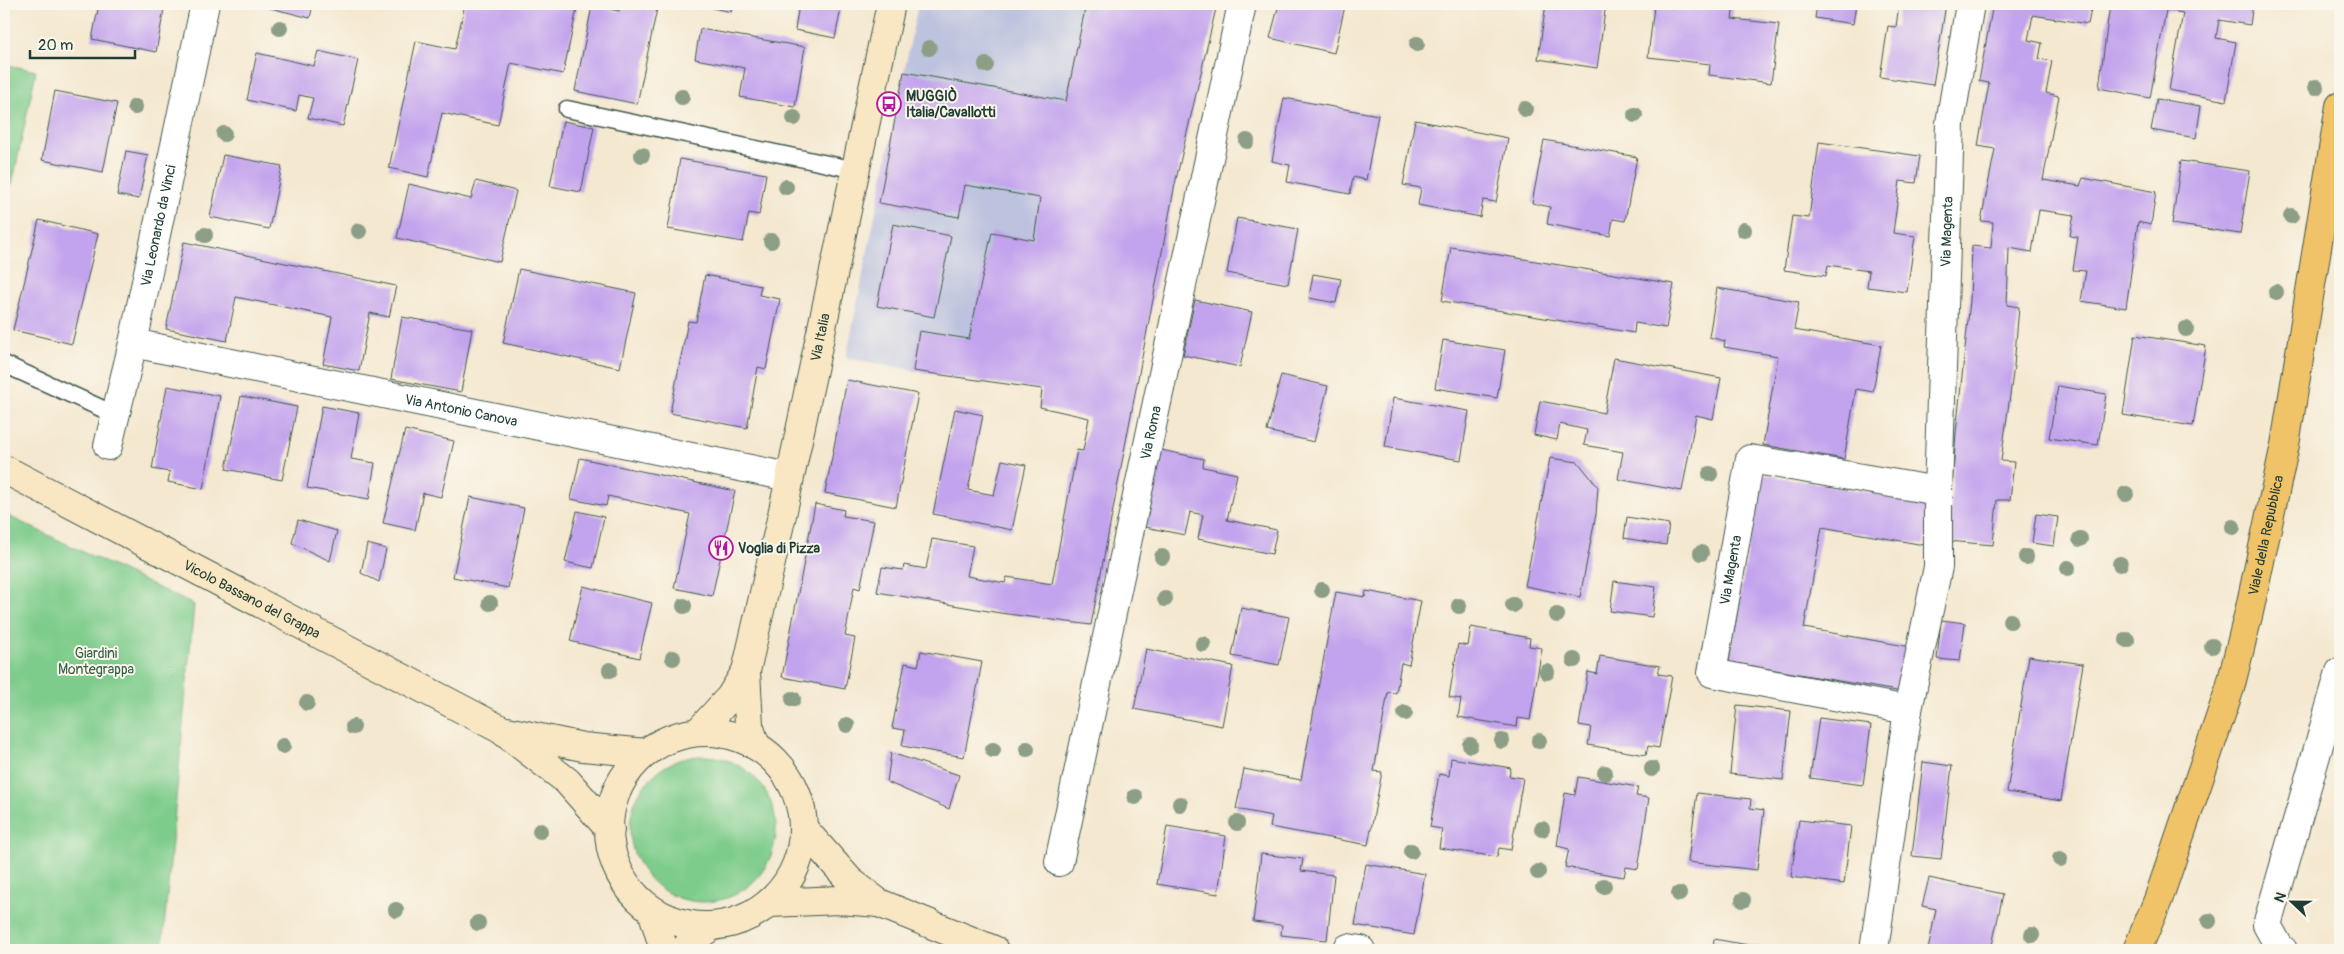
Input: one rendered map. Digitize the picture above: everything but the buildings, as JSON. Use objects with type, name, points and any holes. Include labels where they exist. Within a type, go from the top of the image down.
[{"type":"main road","name":"Via Italia","points":[[756,746],[749,725],[746,671],[891,4]]},
{"type":"main road","name":"Viale della Repubblica","points":[[2137,950],[2158,900],[2230,688],[2249,612],[2285,444],[2340,106]]},
{"type":"main road","name":"Vicolo Bassano del Grappa","points":[[4,469],[500,729],[567,781],[610,830]]},
{"type":"main road","name":"Via Italia","points":[[698,732],[730,697],[746,671]]},
{"type":"main road","name":"Vicolo Bassano del Grappa","points":[[500,729],[584,747],[646,753]]},
{"type":"main road","points":[[698,732],[716,732],[737,737],[756,746],[774,759],[791,782],[800,803],[803,828],[800,856],[788,882],[770,903],[750,916],[732,923],[712,926],[691,925],[669,919],[652,910],[635,895],[621,875],[612,853],[610,830],[615,796],[623,779],[646,753],[664,742],[698,732]]},
{"type":"main road","points":[[803,828],[850,881],[879,902],[994,950]]},
{"type":"main road","points":[[770,903],[840,900],[879,902]]},
{"type":"main road","points":[[652,910],[664,950]]},
{"type":"main road","points":[[684,950],[691,941],[712,926]]},
{"type":"street","name":"Via Leonardo da Vinci","points":[[108,446],[133,343],[205,4]]},
{"type":"street","name":"Via Roma","points":[[1059,862],[1242,4]]},
{"type":"street","name":"Via Magenta","points":[[1874,950],[1908,710],[1938,567],[1938,491],[1950,123],[1970,4]]},
{"type":"street","name":"Via Antonio Canova","points":[[133,343],[789,477]]},
{"type":"street","name":"Via Magenta","points":[[1908,710],[1712,673],[1750,459],[1938,491]]},
{"type":"street","points":[[2283,950],[2281,950],[2267,926],[2340,672]]},
{"type":"lane","points":[[566,109],[856,170]]},
{"type":"lane","points":[[4,364],[116,414]]},
{"type":"shaded area","points":[[918,4],[1217,4],[1175,184],[1133,401],[963,379],[846,358]]},
{"type":"green space","points":[[4,64],[36,71],[12,185],[4,183]]},
{"type":"green space","name":"Giardini Montegrappa","points":[[4,514],[194,605],[162,950],[4,950]]},
{"type":"green space","points":[[703,756],[717,757],[731,762],[744,768],[755,777],[764,788],[770,801],[775,815],[775,843],[770,857],[764,870],[755,881],[744,890],[731,896],[717,901],[703,902],[689,901],[675,896],[662,890],[651,881],[642,870],[636,857],[631,843],[630,829],[631,815],[636,801],[642,788],[651,777],[662,768],[675,762],[689,757]]},
{"type":"place","name":"MUGGIÒ Italia/Cavallotti","points":[[889,104]]},
{"type":"place","name":"Voglia di Pizza","points":[[721,548]]}]
